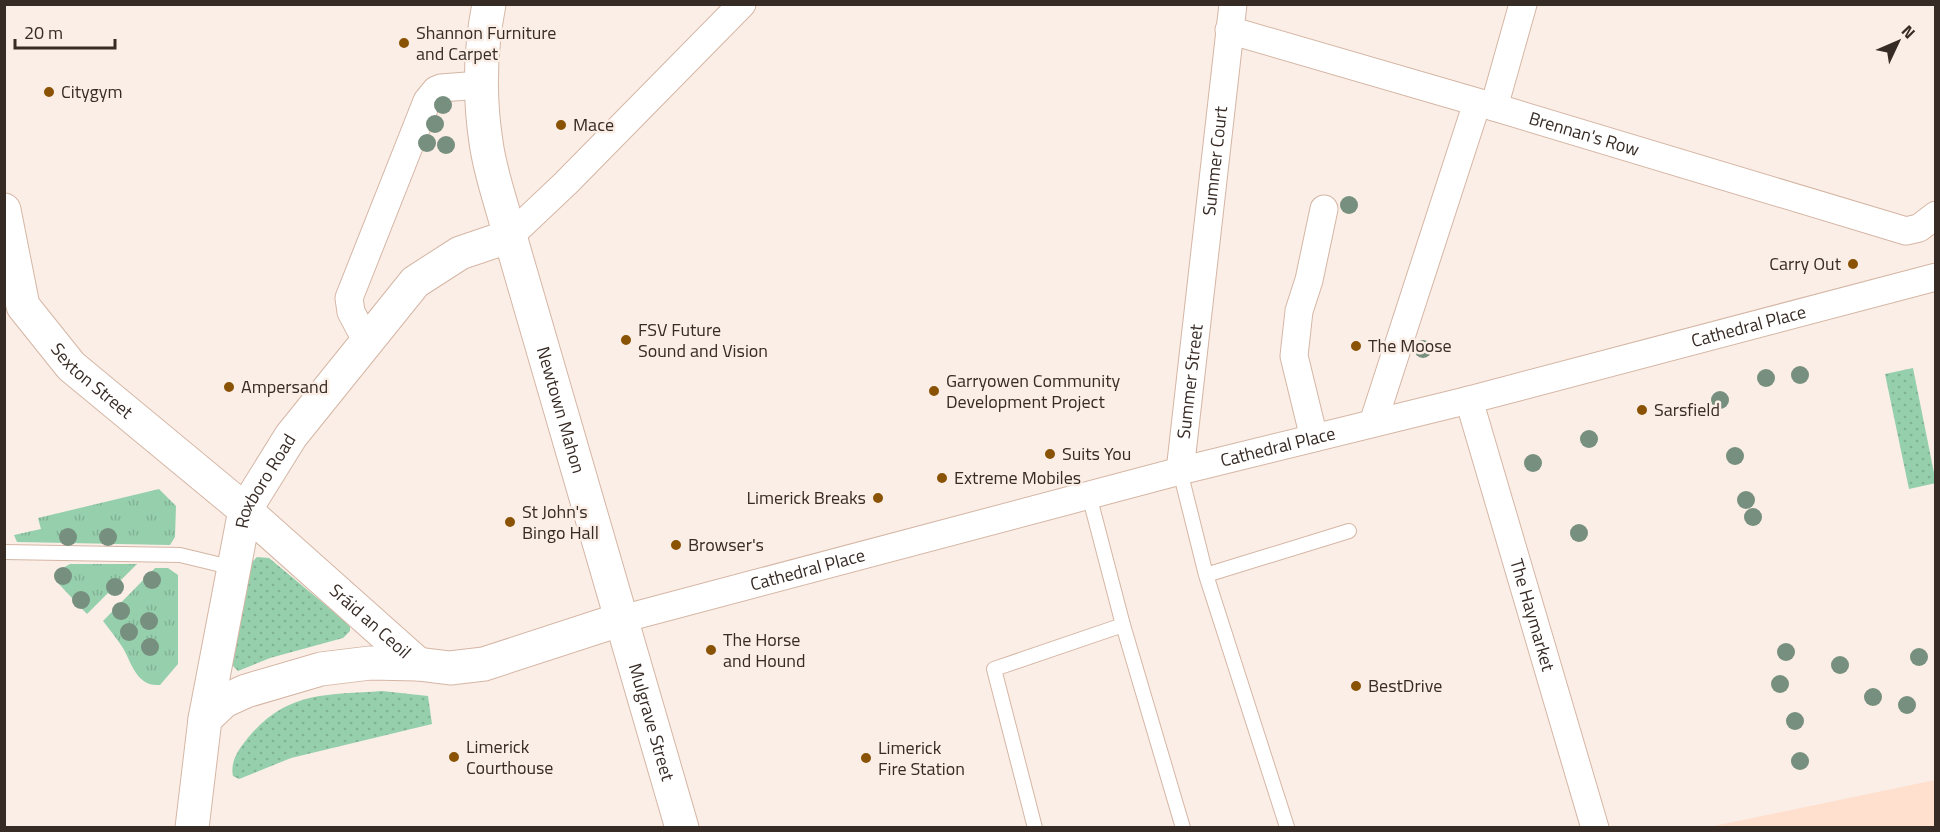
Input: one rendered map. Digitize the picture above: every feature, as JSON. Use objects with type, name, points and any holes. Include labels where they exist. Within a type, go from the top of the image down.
[{"type":"main road","name":"Newtown Mahon","points":[[487,15],[480,86],[486,144],[510,236],[622,619]]},
{"type":"main road","name":"Sexton Street","points":[[4,210],[19,307],[71,366],[245,510]]},
{"type":"main road","name":"Roxboro Road","points":[[192,828],[205,718],[245,510],[291,436],[415,282],[460,253],[510,236]]},
{"type":"main road","name":"Sráid an Ceoil","points":[[245,510],[418,664],[450,668],[484,664],[622,619]]},
{"type":"main road","name":"Mulgrave Street","points":[[622,619],[682,828]]},
{"type":"main road","points":[[205,718],[224,701],[246,691],[321,669],[370,663],[418,664]]},
{"type":"street","points":[[510,236],[567,183],[742,4]]},
{"type":"street","points":[[1373,423],[1523,4]]},
{"type":"street","name":"Brennan's Row","points":[[1231,17],[1485,105],[1906,231],[1919,228],[1935,214]]},
{"type":"street","name":"Summer Court","points":[[1199,292],[1231,17]]},
{"type":"street","points":[[366,340],[351,312],[349,298],[427,101],[436,90],[441,88],[480,86]]},
{"type":"street","points":[[1314,438],[1294,356],[1299,310],[1309,280],[1324,209]]},
{"type":"street","name":"Cathedral Place","points":[[622,619],[1180,471],[1469,400],[1935,277]]},
{"type":"street","name":"Summer Street","points":[[1180,471],[1199,292]]},
{"type":"street","name":"The Haymarket","points":[[1469,400],[1595,828]]},
{"type":"lane","points":[[1180,471],[1206,575],[1287,827]]},
{"type":"lane","points":[[1089,495],[1123,625],[1183,828]]},
{"type":"lane","points":[[1206,575],[1349,531]]},
{"type":"lane","points":[[4,552],[180,555],[234,568]]},
{"type":"lane","points":[[1035,828],[994,669],[1123,625]]},
{"type":"shaded area","points":[[1935,780],[1935,827],[1709,827]]},
{"type":"green space","points":[[1913,368],[1936,483],[1909,489],[1885,374]]},
{"type":"green space","points":[[159,489],[176,506],[175,537],[170,545],[17,542],[14,535],[41,529],[38,518]]},
{"type":"green space","points":[[257,557],[269,558],[346,622],[350,631],[343,638],[270,658],[238,671],[233,666],[232,660],[251,563]]},
{"type":"green space","points":[[70,564],[137,564],[87,614],[56,581],[59,570]]},
{"type":"green space","points":[[155,568],[168,568],[178,575],[178,664],[160,685],[146,682],[136,673],[123,648],[103,621]]},
{"type":"green space","points":[[382,691],[428,696],[432,724],[291,758],[239,779],[233,776],[234,761],[241,747],[262,723],[277,712],[308,698]]},
{"type":"place","name":"Shannon Furniture and Carpet","points":[[404,43]]},
{"type":"place","name":"Citygym","points":[[49,92]]},
{"type":"place","name":"Mace","points":[[561,125]]},
{"type":"place","name":"Carry Out","points":[[1853,264]]},
{"type":"place","name":"FSV Future Sound and Vision","points":[[626,340]]},
{"type":"place","name":"The Moose","points":[[1356,346]]},
{"type":"place","name":"Ampersand","points":[[229,387]]},
{"type":"place","name":"Garryowen Community Development Project","points":[[934,391]]},
{"type":"place","name":"Sarsfield","points":[[1642,410]]},
{"type":"place","name":"Suits You","points":[[1050,454]]},
{"type":"place","name":"Extreme Mobiles","points":[[942,478]]},
{"type":"place","name":"Limerick Breaks","points":[[878,498]]},
{"type":"place","name":"St John's Bingo Hall","points":[[510,522]]},
{"type":"place","name":"Browser's","points":[[676,545]]},
{"type":"place","name":"The Horse and Hound","points":[[711,650]]},
{"type":"place","name":"BestDrive","points":[[1356,686]]},
{"type":"place","name":"Limerick Courthouse","points":[[454,757]]},
{"type":"place","name":"Limerick Fire Station","points":[[866,758]]}]
